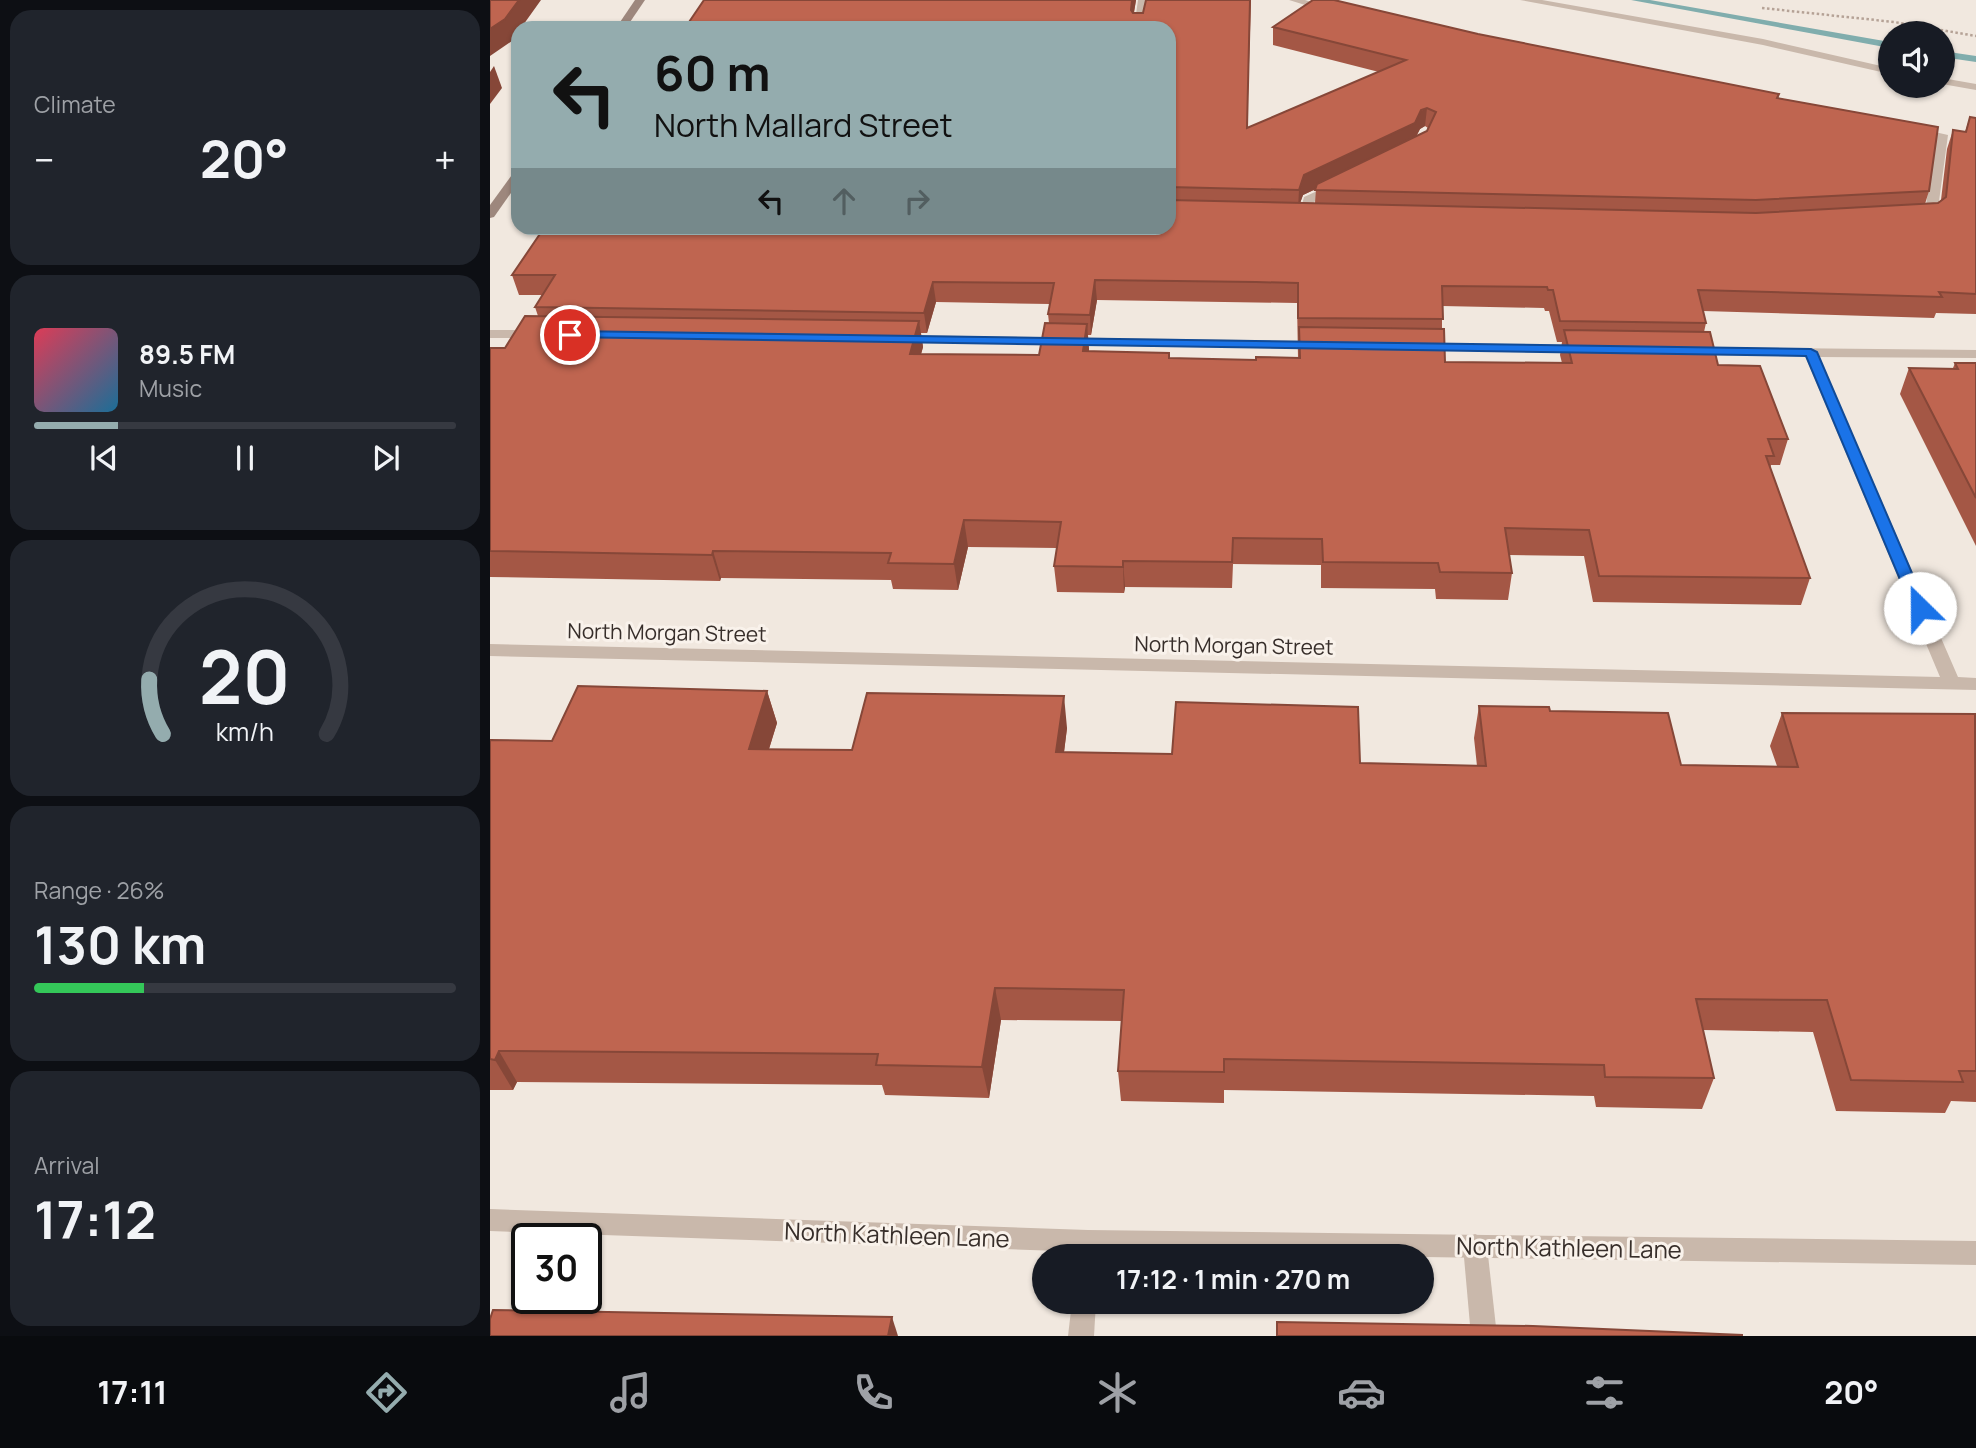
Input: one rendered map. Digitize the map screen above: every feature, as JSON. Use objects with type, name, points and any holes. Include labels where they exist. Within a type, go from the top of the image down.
[{"type":"street","points":[[626,21],[640,0]]},
{"type":"street","points":[[1140,21],[1143,0]]},
{"type":"street","points":[[1294,0],[1342,12]]},
{"type":"street","points":[[1525,0],[1763,42],[1878,68]]},
{"type":"street","points":[[1955,83],[1976,87]]},
{"type":"street","points":[[1901,127],[1942,135],[1931,216],[1903,218]]},
{"type":"street","points":[[1318,216],[1298,216],[1308,200],[1352,179]]},
{"type":"street","points":[[490,214],[511,185]]},
{"type":"street","points":[[490,334],[559,335]]},
{"type":"street","points":[[876,339],[1336,345]]},
{"type":"street","points":[[1405,346],[1600,349]]},
{"type":"street","points":[[1680,350],[1976,354]]},
{"type":"street","points":[[1811,352],[1952,684]]},
{"type":"street","name":"North Morgan Street","points":[[490,650],[1976,684]]},
{"type":"street","name":"North Kathleen Lane","points":[[490,1220],[1032,1246]]},
{"type":"street","name":"North Kathleen Lane","points":[[1434,1246],[1976,1253]]},
{"type":"street","points":[[1475,1246],[1484,1336]]},
{"type":"street","points":[[1082,1336],[1083,1314]]},
{"type":"path","points":[[1759,8],[1894,22],[1976,36]]},
{"type":"building","points":[[490,0],[519,0],[505,19],[490,29]]},
{"type":"building","points":[[704,0],[1132,0],[1133,13],[1143,13],[1146,0],[1250,0],[1247,128],[1406,60],[1273,27],[1313,0],[1334,0],[1478,34],[1779,94],[1777,98],[1938,127],[1929,191],[1756,200],[1315,190],[1317,184],[1427,131],[1436,112],[1427,108],[1421,110],[1415,123],[1304,175],[1299,190],[1176,187],[1176,21],[690,21]]},
{"type":"building","points":[[1970,117],[1976,118],[1976,294],[1939,292],[1942,297],[1698,290],[1706,323],[1560,321],[1553,290],[1548,290],[1547,287],[1442,286],[1443,319],[1298,318],[1298,283],[1095,280],[1090,315],[1048,314],[1054,283],[933,282],[924,313],[535,307],[555,275],[512,275],[539,235],[1176,235],[1176,200],[1756,213],[1938,203],[1946,197],[1953,130],[1966,132]]},
{"type":"building","points":[[525,316],[919,321],[910,354],[1039,355],[1045,323],[1087,324],[1083,351],[1169,353],[1169,358],[1256,360],[1256,357],[1300,358],[1299,327],[1444,329],[1445,362],[1572,363],[1564,330],[1710,332],[1718,365],[1760,366],[1788,439],[1768,439],[1774,456],[1766,456],[1810,578],[1599,576],[1589,530],[1505,528],[1512,573],[1440,572],[1438,563],[1323,562],[1322,539],[1233,538],[1232,562],[1123,561],[1123,567],[1054,566],[1061,522],[964,520],[954,564],[888,563],[891,553],[713,551],[712,555],[490,551],[490,348],[505,348]]},
{"type":"building","points":[[1955,363],[1976,363],[1976,498],[1909,368],[1958,369]]},
{"type":"building","points":[[578,686],[767,691],[749,749],[852,750],[867,693],[1064,696],[1056,752],[1172,754],[1176,702],[1358,707],[1360,763],[1486,766],[1479,706],[1549,707],[1550,711],[1668,713],[1681,765],[1798,767],[1782,713],[1975,714],[1976,1071],[1959,1071],[1963,1082],[1851,1080],[1827,1000],[1696,999],[1714,1078],[1605,1077],[1604,1065],[1224,1059],[1224,1072],[1118,1071],[1124,990],[995,988],[982,1067],[876,1065],[878,1054],[499,1051],[495,1060],[490,1059],[490,740],[552,741]]},
{"type":"building","points":[[493,1310],[511,1310],[511,1314],[602,1312],[892,1317],[888,1336],[490,1336]]},
{"type":"building","points":[[1277,1322],[1533,1326],[1742,1336],[1277,1336]]},
{"type":"waterway","points":[[1635,0],[1878,43]]},
{"type":"waterway","points":[[1955,56],[1976,59]]},
{"type":"route","points":[[570,335],[1811,352],[1920,608]]}]
